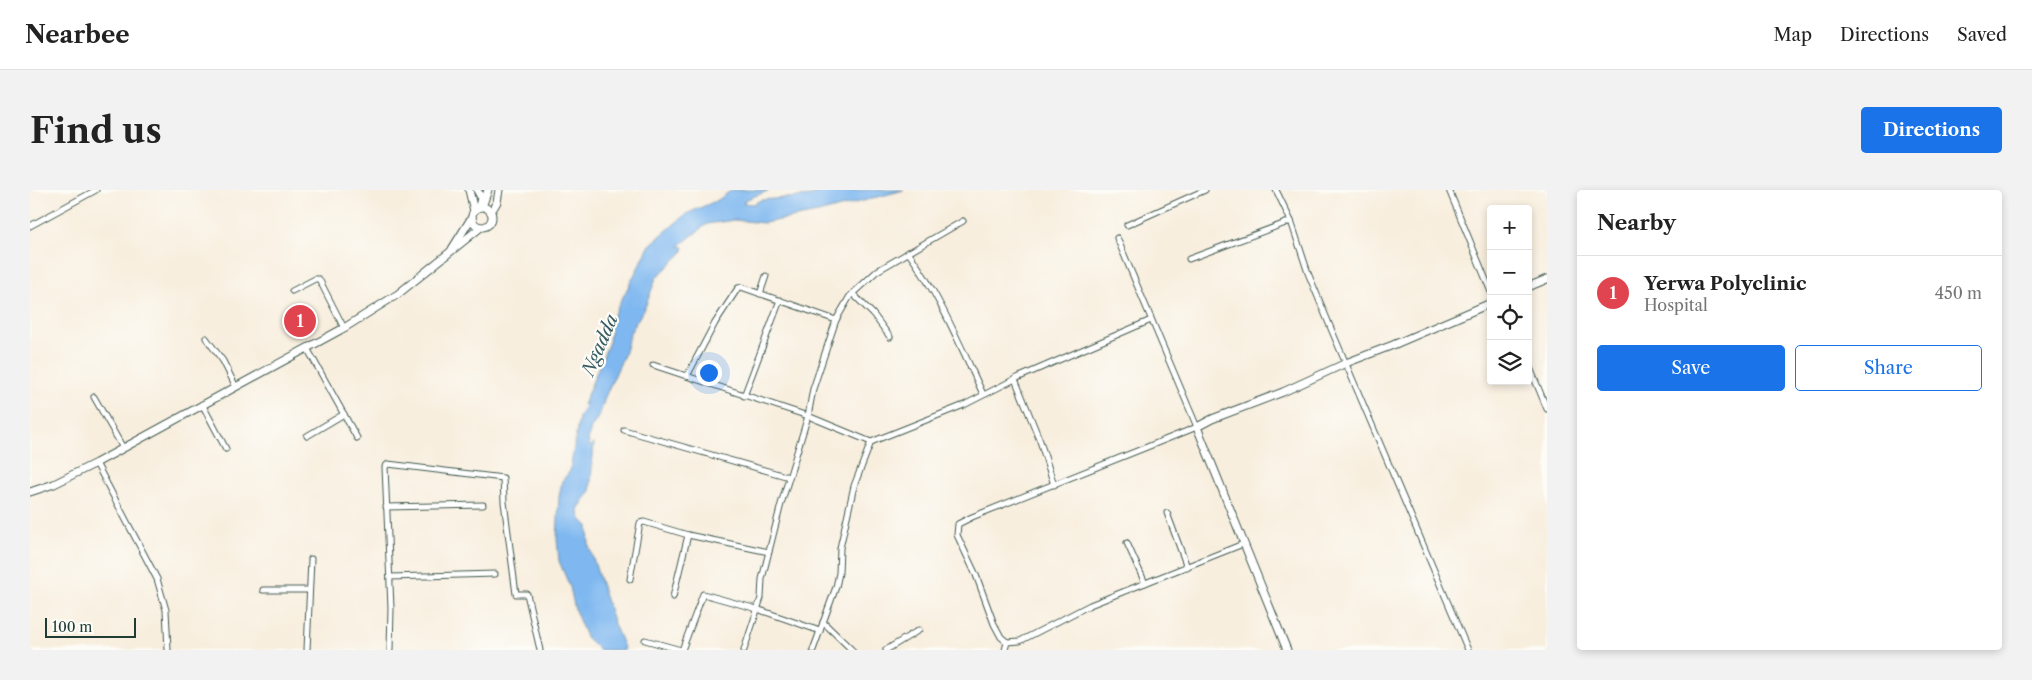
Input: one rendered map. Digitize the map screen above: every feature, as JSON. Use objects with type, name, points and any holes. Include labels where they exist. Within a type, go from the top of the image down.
[{"type":"street","points":[[30,226],[96,190]]},
{"type":"street","points":[[470,190],[477,211]]},
{"type":"street","points":[[477,190],[481,197],[475,224],[481,227]]},
{"type":"street","points":[[448,254],[477,211],[488,190]]},
{"type":"street","points":[[30,492],[54,484],[96,463],[344,328],[398,294],[481,227],[491,223],[491,212],[497,202],[499,190]]},
{"type":"street","points":[[1127,225],[1205,190]]},
{"type":"street","points":[[1276,190],[1291,221],[1308,273],[1468,650]]},
{"type":"street","points":[[1449,190],[1487,282]]},
{"type":"street","points":[[477,211],[491,212]]},
{"type":"street","points":[[744,650],[761,598],[762,579],[808,416],[813,389],[836,320],[853,294],[877,270],[963,221]]},
{"type":"street","points":[[1189,259],[1291,221]]},
{"type":"street","points":[[1117,238],[1197,427],[1287,650]]},
{"type":"street","points":[[908,252],[923,272],[954,330],[983,394]]},
{"type":"street","points":[[760,294],[766,276]]},
{"type":"street","points":[[292,292],[317,278],[319,279],[344,328]]},
{"type":"street","points":[[1532,286],[1547,279]]},
{"type":"street","points":[[687,376],[715,323],[736,290],[741,288],[836,320]]},
{"type":"street","points":[[853,294],[873,314],[890,337]]},
{"type":"street","points":[[744,396],[780,300]]},
{"type":"street","points":[[1243,544],[1090,605],[1020,641],[1007,642],[1000,637],[976,575],[957,535],[958,524],[1197,427],[1212,419],[1283,392],[1346,363],[1401,342],[1487,305]]},
{"type":"street","points":[[653,365],[808,416],[871,442],[964,405],[1015,379],[1151,320]]},
{"type":"street","points":[[206,338],[223,360],[236,387]]},
{"type":"street","points":[[307,348],[357,438]]},
{"type":"street","points":[[1532,373],[1547,409]]},
{"type":"street","points":[[1015,379],[1040,441],[1054,485]]},
{"type":"street","points":[[1541,395],[1547,392]]},
{"type":"street","points":[[94,397],[122,448]]},
{"type":"street","points":[[202,404],[226,449]]},
{"type":"street","points":[[307,436],[344,414]]},
{"type":"street","points":[[624,430],[790,477]]},
{"type":"street","points":[[812,650],[836,587],[839,573],[840,548],[854,486],[871,442]]},
{"type":"street","points":[[96,463],[157,579],[166,610],[168,650]]},
{"type":"street","points":[[390,650],[390,577],[385,466],[388,464],[503,478],[505,511],[516,594],[527,594],[540,650]]},
{"type":"street","points":[[386,507],[483,505]]},
{"type":"street","points":[[1167,513],[1187,567]]},
{"type":"street","points":[[630,579],[640,524],[644,522],[688,535],[769,552]]},
{"type":"street","points":[[674,597],[688,535]]},
{"type":"street","points":[[1128,543],[1145,583]]},
{"type":"street","points":[[307,650],[308,590],[311,559]]},
{"type":"street","points":[[390,577],[495,574]]},
{"type":"street","points":[[263,590],[308,590]]},
{"type":"street","points":[[645,640],[681,650],[703,594],[757,609],[820,631]]},
{"type":"street","points":[[823,622],[852,650]]},
{"type":"street","points":[[886,650],[919,630]]},
{"type":"street","points":[[1005,650],[1007,642]]},
{"type":"water","points":[[732,190],[770,190],[745,200],[743,203],[754,204],[760,200],[811,196],[821,190],[904,190],[818,213],[764,223],[734,220],[707,224],[679,246],[684,247],[682,253],[656,278],[646,305],[630,333],[624,355],[605,397],[600,414],[591,428],[588,439],[590,447],[594,443],[590,492],[578,509],[581,519],[588,526],[589,546],[614,624],[625,650],[599,650],[586,637],[575,610],[570,587],[559,561],[557,539],[559,497],[562,481],[570,471],[579,417],[586,404],[583,405],[609,342],[612,318],[650,245],[686,214],[718,200]]},
{"type":"place","name":"Yerwa Polyclinic","points":[[300,321]]},
{"type":"water label","name":"Ngadda","points":[[600,345]]}]
